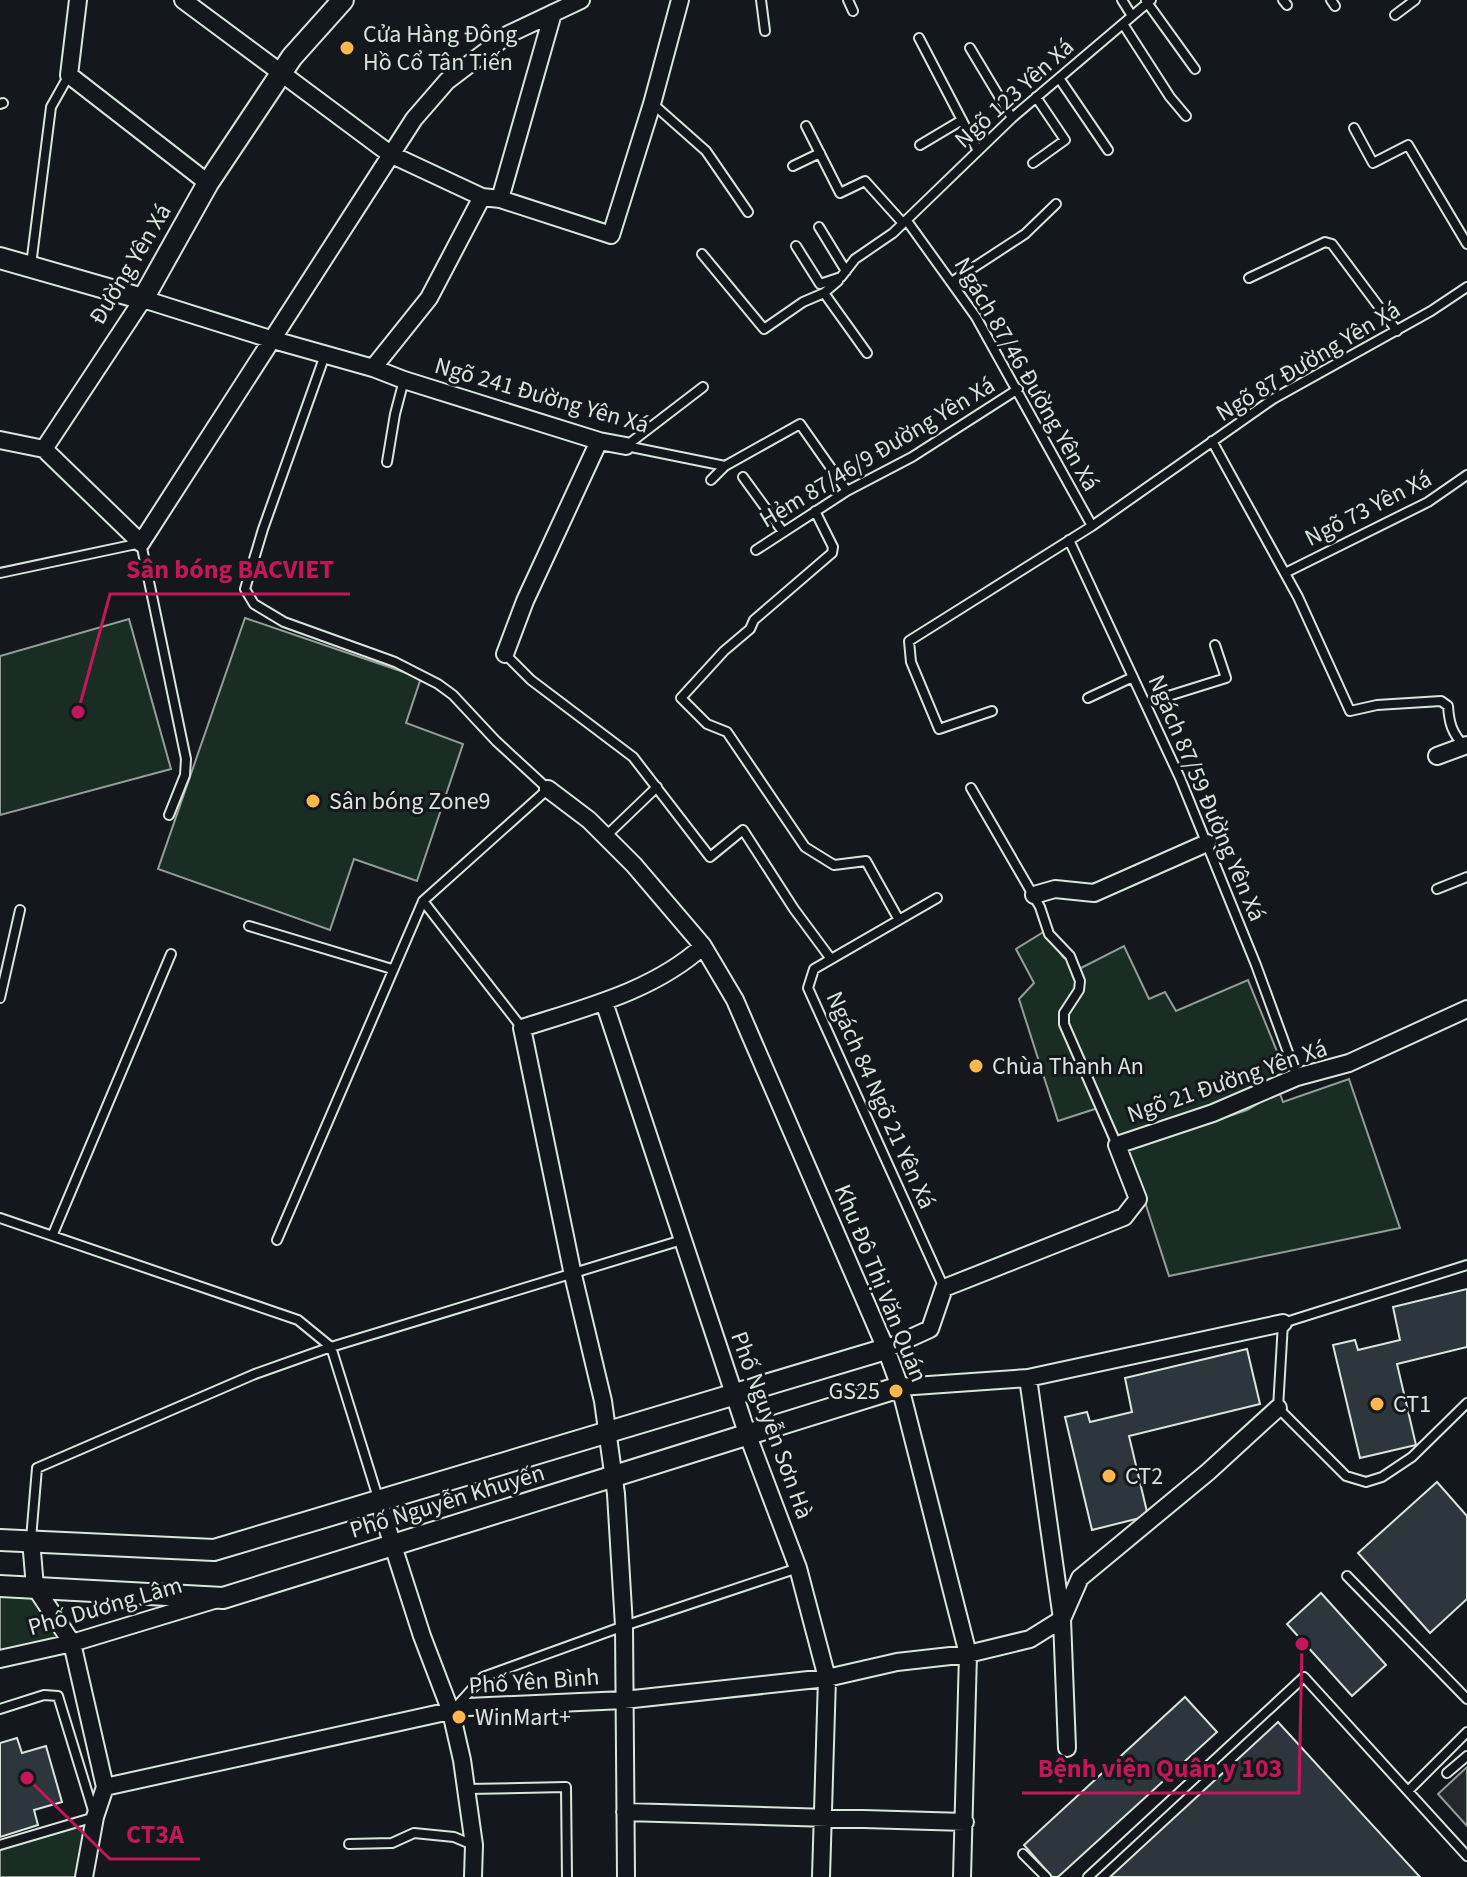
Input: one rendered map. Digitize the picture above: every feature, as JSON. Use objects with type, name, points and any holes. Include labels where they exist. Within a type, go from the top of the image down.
[{"type":"street","points":[[78,0],[69,75],[208,183]]},
{"type":"street","points":[[183,0],[390,154],[482,197],[500,199],[611,235],[652,104],[680,0]]},
{"type":"street","name":"Đường Yên Xá","points":[[44,449],[143,299],[208,183],[292,57],[343,0]]},
{"type":"street","points":[[0,440],[44,449],[141,543],[414,119],[447,81],[509,34],[581,0]]},
{"type":"street","points":[[500,199],[553,13]]},
{"type":"street","points":[[373,368],[429,298],[482,197]]},
{"type":"street","points":[[0,258],[143,299]]},
{"type":"street","name":"Ngõ 241 Đường Yên Xá","points":[[143,299],[373,368],[599,441],[626,446]]},
{"type":"street","points":[[505,654],[525,601],[599,441]]},
{"type":"street","points":[[1437,756],[1466,745]]},
{"type":"street","name":"Khu Đô Thị Văn Quán","points":[[548,789],[589,820],[634,865],[703,946],[735,1000],[886,1349],[900,1387],[968,1654],[962,1877]]},
{"type":"street","points":[[1034,895],[1055,889],[1094,893],[1207,843]]},
{"type":"street","points":[[626,1877],[624,1626],[614,1478],[603,1401],[573,1275],[522,1028],[604,1002],[666,974],[686,962],[703,946]]},
{"type":"street","name":"Phố Nguyễn Sơn Hà","points":[[604,1002],[747,1433],[798,1568],[827,1678],[821,1877]]},
{"type":"street","name":"Ngõ 21 Đường Yên Xá","points":[[944,1288],[1124,1217],[1138,1199],[1117,1145],[1213,1113],[1297,1077],[1349,1063],[1467,1009]]},
{"type":"street","points":[[886,1349],[930,1329],[944,1288]]},
{"type":"street","points":[[900,1387],[1028,1378],[1283,1323]]},
{"type":"street","name":"Phố Nguyễn Khuyến","points":[[0,1540],[214,1550],[886,1349]]},
{"type":"street","points":[[1028,1378],[1062,1619],[1067,1748]]},
{"type":"street","name":"Phố Nguyễn Khuyến","points":[[0,1586],[223,1598],[900,1387]]},
{"type":"street","points":[[1062,1619],[1080,1578],[1208,1472],[1278,1408]]},
{"type":"street","points":[[379,1502],[422,1636],[451,1712],[467,1789],[474,1845],[473,1877]]},
{"type":"street","points":[[31,1540],[35,1587],[72,1643],[105,1787],[95,1817],[84,1877]]},
{"type":"street","name":"Phố Dương Lâm","points":[[0,1659],[72,1643],[223,1598]]},
{"type":"street","name":"Phố Yên Bình","points":[[105,1787],[468,1707],[624,1700],[827,1678],[897,1662],[968,1654],[1030,1639],[1062,1619]]},
{"type":"street","points":[[625,1812],[965,1822]]},
{"type":"lane","points":[[761,0],[765,31]]},
{"type":"lane","points":[[848,0],[853,11]]},
{"type":"lane","points":[[1122,0],[1132,16]]},
{"type":"lane","points":[[1395,15],[1415,0]]},
{"type":"lane","points":[[1148,1],[1195,69]]},
{"type":"lane","name":"Ngõ 123 Yên Xá","points":[[844,274],[855,259],[907,221],[1012,118],[1148,1]]},
{"type":"lane","points":[[1123,24],[1170,97],[1186,116]]},
{"type":"lane","points":[[919,38],[978,151]]},
{"type":"lane","points":[[970,48],[1012,118]]},
{"type":"lane","points":[[31,266],[51,107],[69,75]]},
{"type":"lane","points":[[1059,78],[1108,150]]},
{"type":"lane","points":[[1033,163],[1065,140],[1036,97]]},
{"type":"lane","points":[[652,104],[706,151],[748,212]]},
{"type":"lane","points":[[920,145],[962,120]]},
{"type":"lane","name":"Ngách 87/46 Đường Yên Xá","points":[[806,126],[840,193],[865,181],[901,221],[907,221],[953,281],[1018,389],[1092,526]]},
{"type":"lane","points":[[1354,128],[1373,163],[1408,145],[1467,244]]},
{"type":"lane","points":[[793,166],[820,153]]},
{"type":"lane","points":[[953,281],[1025,234],[1056,204]]},
{"type":"lane","points":[[819,227],[844,274]]},
{"type":"lane","points":[[1249,278],[1325,242],[1332,244],[1397,331]]},
{"type":"lane","points":[[796,246],[820,284],[844,274]]},
{"type":"lane","points":[[702,254],[764,329],[803,302],[824,293],[844,274]]},
{"type":"lane","name":"Ngõ 87 Đường Yên Xá","points":[[992,711],[939,729],[911,662],[909,641],[1092,526],[1273,399],[1397,331],[1467,287]]},
{"type":"lane","points":[[824,293],[867,353]]},
{"type":"lane","points":[[277,1240],[423,901],[548,789],[496,741],[453,695],[438,684],[395,662],[284,622],[254,604],[245,589],[263,529],[326,354]]},
{"type":"lane","points":[[387,462],[404,380]]},
{"type":"lane","points":[[626,446],[703,387]]},
{"type":"lane","name":"Hẻm 87/46/9 Đường Yên Xá","points":[[756,550],[847,491],[912,457],[1018,389]]},
{"type":"lane","points":[[711,480],[725,466],[800,424],[847,491]]},
{"type":"lane","points":[[1212,441],[1285,573],[1350,711],[1377,705],[1441,701],[1448,706],[1456,737],[1466,745]]},
{"type":"lane","name":"Ngõ 241 Đường Yên Xá","points":[[626,446],[725,466]]},
{"type":"lane","name":"Ngõ 73 Yên Xá","points":[[1285,573],[1428,502],[1467,475]]},
{"type":"lane","points":[[743,477],[783,532]]},
{"type":"lane","points":[[815,511],[833,547],[832,553],[754,620],[750,629],[724,651],[681,698],[707,724],[727,732],[805,847],[834,865],[866,861],[899,920]]},
{"type":"lane","name":"Ngách 87/59 Đường Yên Xá","points":[[1069,540],[1146,703],[1207,843],[1297,1077]]},
{"type":"lane","points":[[0,573],[141,543],[186,759],[185,775],[169,815]]},
{"type":"lane","points":[[1146,703],[1226,678],[1215,645]]},
{"type":"lane","points":[[505,654],[531,680],[633,757],[710,857],[743,830],[831,959]]},
{"type":"lane","points":[[1088,698],[1133,677]]},
{"type":"lane","points":[[606,837],[657,787]]},
{"type":"lane","points":[[971,788],[1034,895],[1049,934],[1070,956],[1080,981],[1079,990],[1067,1005],[1064,1024],[1117,1145]]},
{"type":"lane","points":[[1437,889],[1467,877]]},
{"type":"lane","name":"Ngách 84 Ngõ 21 Yên Xá","points":[[937,898],[814,969],[808,988],[944,1288]]},
{"type":"lane","points":[[423,901],[522,1028]]},
{"type":"lane","points":[[0,998],[20,910]]},
{"type":"lane","points":[[249,926],[392,969]]},
{"type":"lane","points":[[53,1234],[171,954]]},
{"type":"lane","points":[[0,1218],[298,1320],[331,1347],[379,1502]]},
{"type":"lane","points":[[31,1540],[37,1468],[255,1374],[331,1347],[682,1240]]},
{"type":"lane","points":[[1467,1265],[1283,1323],[1278,1408],[1346,1476],[1366,1482],[1382,1477],[1412,1457],[1467,1403]]},
{"type":"lane","points":[[451,1712],[483,1677],[798,1568]]},
{"type":"lane","points":[[1347,1576],[1467,1699]]},
{"type":"lane","points":[[1088,1877],[1304,1677],[1467,1856]]},
{"type":"lane","points":[[0,1709],[44,1695],[58,1696],[95,1817],[0,1845]]},
{"type":"lane","points":[[1408,1791],[1467,1732]]},
{"type":"lane","points":[[1447,1773],[1467,1756]]},
{"type":"lane","points":[[467,1789],[566,1787],[567,1877]]},
{"type":"lane","points":[[349,1844],[392,1843],[414,1833],[454,1837],[474,1845]]},
{"type":"lane","points":[[1023,1854],[1046,1877]]},
{"type":"green space","name":"Sân bóng Zone9","points":[[245,618],[421,678],[406,723],[463,744],[417,881],[354,859],[330,930],[158,869]]},
{"type":"green space","points":[[129,619],[171,769],[0,815],[0,656]]},
{"type":"green space","points":[[1045,931],[1063,957],[1079,969],[1124,946],[1149,999],[1165,992],[1176,1011],[1248,980],[1287,1076],[1193,1113],[1119,1136],[1098,1108],[1058,1121],[1019,999],[1034,983],[1016,949]]},
{"type":"green space","points":[[1349,1079],[1400,1228],[1169,1276],[1128,1150],[1247,1110],[1279,1091],[1283,1102]]},
{"type":"green space","points":[[0,1590],[33,1590],[67,1640],[0,1659]]},
{"type":"green space","points":[[93,1818],[83,1877],[0,1877],[0,1846]]},
{"type":"shaded area","points":[[1467,1767],[1467,1826],[1438,1794]]},
{"type":"building","name":"CT1","points":[[1467,1289],[1467,1347],[1397,1364],[1416,1445],[1360,1458],[1333,1345],[1355,1340],[1358,1350],[1400,1340],[1393,1307]]},
{"type":"building","name":"CT2","points":[[1247,1349],[1260,1404],[1129,1436],[1148,1516],[1092,1530],[1065,1417],[1087,1412],[1090,1422],[1132,1412],[1125,1378]]},
{"type":"building","points":[[1437,1482],[1467,1516],[1467,1599],[1430,1633],[1358,1553]]},
{"type":"building","points":[[1321,1593],[1386,1665],[1352,1696],[1287,1624]]},
{"type":"building","points":[[1185,1697],[1217,1732],[1058,1877],[1052,1877],[1024,1845]]},
{"type":"building","points":[[1278,1722],[1420,1877],[1110,1877]]},
{"type":"building","points":[[17,1738],[22,1753],[46,1746],[62,1802],[34,1810],[38,1825],[0,1837],[0,1743]]},
{"type":"place","name":"Cửa Hàng Đông Hồ Cổ Tân Tiến","points":[[347,48]]},
{"type":"place","name":"Sân bóng BACVIET","points":[[78,712]]},
{"type":"place","name":"Sân bóng Zone9","points":[[313,801]]},
{"type":"place","name":"Chùa Thanh An","points":[[976,1066]]},
{"type":"place","name":"GS25","points":[[896,1391]]},
{"type":"place","name":"CT1","points":[[1377,1404]]},
{"type":"place","name":"CT2","points":[[1109,1476]]},
{"type":"place","name":"Bệnh viện Quân y 103","points":[[1302,1644]]},
{"type":"place","name":"WinMart+","points":[[459,1717]]},
{"type":"place","name":"CT3A","points":[[27,1778]]}]
